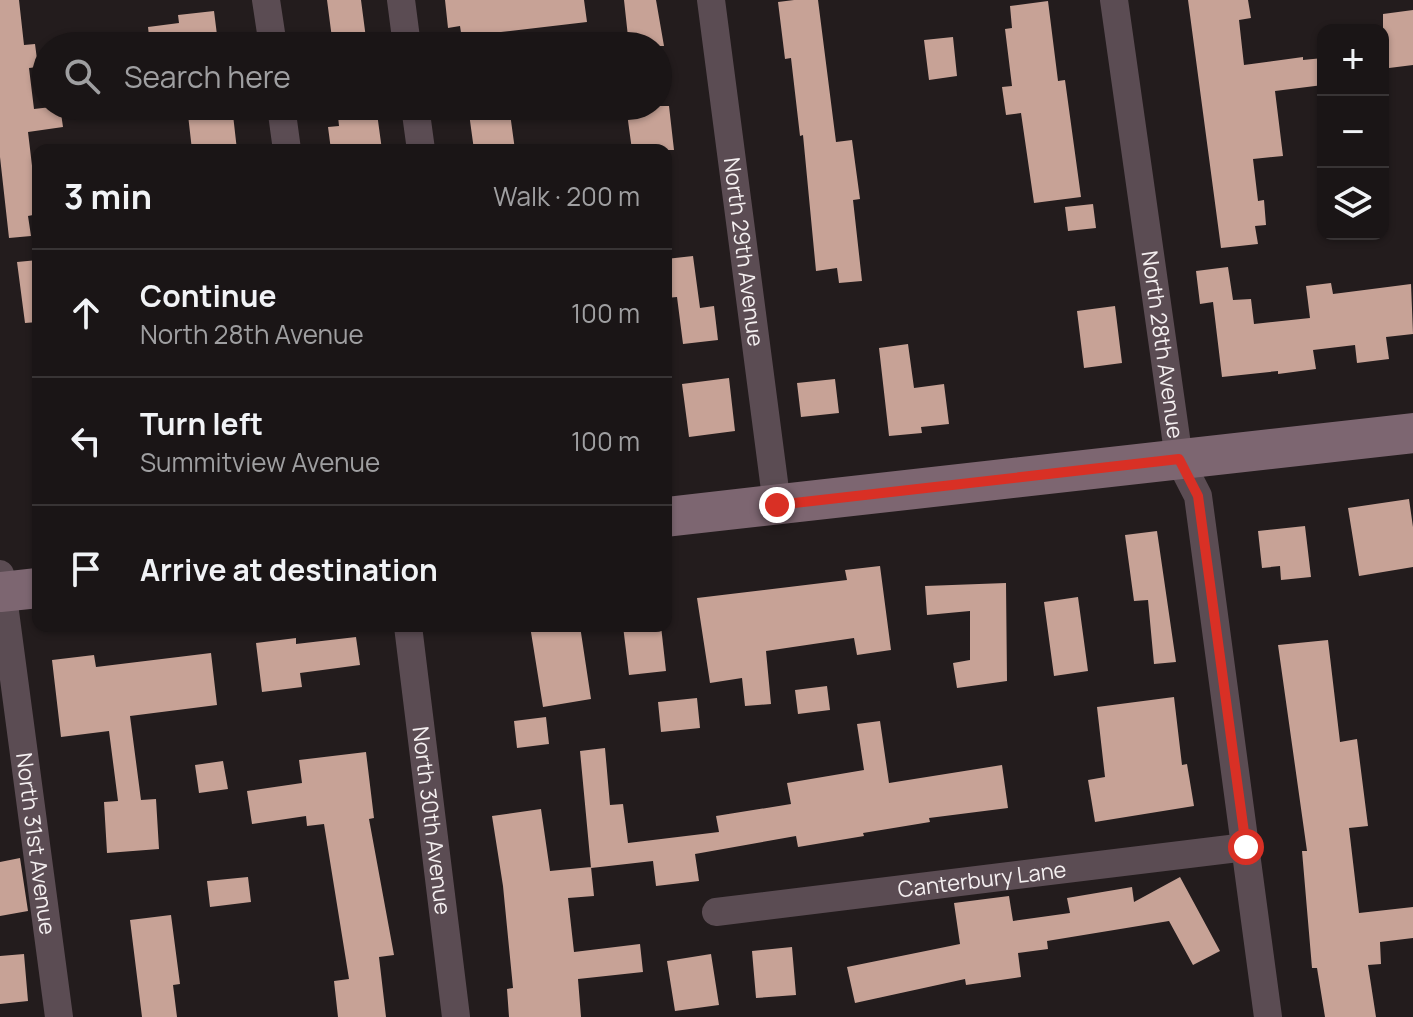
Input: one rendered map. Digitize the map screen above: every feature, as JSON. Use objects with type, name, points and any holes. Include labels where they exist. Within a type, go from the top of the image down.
[{"type":"main road","points":[[672,516],[1413,433]]},
{"type":"street","points":[[266,0],[271,32]]},
{"type":"street","points":[[401,0],[405,32]]},
{"type":"street","name":"North 29th Avenue","points":[[711,0],[777,505]]},
{"type":"street","name":"North 28th Avenue","points":[[1114,0],[1179,459],[1198,496],[1268,1017]]},
{"type":"street","points":[[283,120],[286,144]]},
{"type":"street","points":[[417,120],[420,144]]},
{"type":"street","name":"North 31st Avenue","points":[[10,586],[59,1017]]},
{"type":"street","name":"North 30th Avenue","points":[[409,632],[456,1017]]},
{"type":"street","name":"Canterbury Lane","points":[[716,912],[1246,847]]},
{"type":"building","points":[[0,0],[19,0],[24,45],[32,44],[32,68],[29,68],[32,120],[62,120],[63,127],[28,132],[32,166],[32,215],[28,216],[31,236],[9,238],[0,157]]},
{"type":"building","points":[[327,0],[361,0],[365,32],[331,32]]},
{"type":"building","points":[[445,0],[584,0],[587,22],[501,32],[461,32],[460,26],[448,28]]},
{"type":"building","points":[[624,0],[656,0],[662,32],[627,32]]},
{"type":"building","points":[[818,0],[836,142],[852,140],[860,199],[853,200],[862,281],[839,283],[837,268],[816,271],[803,135],[800,136],[791,58],[785,59],[778,2]]},
{"type":"building","points":[[1188,0],[1248,0],[1251,18],[1239,20],[1244,65],[1303,57],[1303,60],[1317,59],[1317,86],[1275,91],[1283,156],[1253,159],[1258,201],[1264,200],[1266,225],[1255,226],[1258,244],[1221,248]]},
{"type":"building","points":[[1048,1],[1058,81],[1065,80],[1081,197],[1034,203],[1021,113],[1006,115],[1002,87],[1012,86],[1005,29],[1012,28],[1010,6]]},
{"type":"building","points":[[1413,10],[1413,65],[1389,68],[1389,24],[1383,24],[1383,14]]},
{"type":"building","points":[[214,11],[217,32],[149,32],[148,27],[179,23],[178,15]]},
{"type":"building","points":[[953,37],[957,76],[929,80],[924,40]]},
{"type":"building","points":[[189,120],[234,120],[236,144],[191,144]]},
{"type":"building","points":[[338,120],[378,120],[381,144],[330,144],[328,127],[339,126]]},
{"type":"building","points":[[470,120],[511,120],[514,144],[473,144]]},
{"type":"building","points":[[628,120],[671,120],[674,150],[672,144],[631,144]]},
{"type":"building","points":[[1093,204],[1096,228],[1068,231],[1065,207]]},
{"type":"building","points":[[693,256],[700,308],[714,306],[718,340],[683,344],[677,297],[672,297],[672,258]]},
{"type":"building","points":[[32,261],[32,322],[25,323],[17,262]]},
{"type":"building","points":[[1228,267],[1233,300],[1251,299],[1254,324],[1310,318],[1306,286],[1331,283],[1333,294],[1411,284],[1413,334],[1386,337],[1389,359],[1357,363],[1355,345],[1313,350],[1316,369],[1222,377],[1213,302],[1200,304],[1196,271]]},
{"type":"building","points":[[1115,306],[1122,363],[1084,368],[1077,311]]},
{"type":"building","points":[[908,344],[914,388],[944,384],[949,424],[921,427],[922,433],[889,436],[879,348]]},
{"type":"building","points":[[729,378],[735,431],[689,437],[682,384]]},
{"type":"building","points":[[835,379],[839,413],[801,417],[797,383]]},
{"type":"building","points":[[1409,499],[1413,567],[1359,576],[1348,508]]},
{"type":"building","points":[[1305,526],[1311,577],[1281,580],[1280,566],[1262,568],[1258,531]]},
{"type":"building","points":[[1157,531],[1176,662],[1154,664],[1148,600],[1134,601],[1125,535]]},
{"type":"building","points":[[880,566],[891,650],[857,655],[854,638],[766,651],[771,704],[745,706],[742,678],[710,683],[697,598],[847,580],[845,570]]},
{"type":"building","points":[[1006,583],[1007,681],[957,688],[953,663],[970,660],[970,611],[927,615],[925,586]]},
{"type":"building","points":[[1078,597],[1088,671],[1054,676],[1044,602]]},
{"type":"building","points":[[531,632],[581,632],[591,699],[543,707]]},
{"type":"building","points":[[624,632],[662,632],[666,671],[629,675]]},
{"type":"building","points":[[356,637],[360,665],[300,673],[302,687],[262,692],[256,643],[296,638],[296,644]]},
{"type":"building","points":[[1328,640],[1340,742],[1357,739],[1368,826],[1349,828],[1359,913],[1413,907],[1413,938],[1380,942],[1381,964],[1368,965],[1376,1017],[1325,1017],[1317,968],[1312,968],[1302,851],[1307,851],[1278,645]]},
{"type":"building","points":[[211,653],[217,705],[130,716],[141,800],[156,799],[159,849],[107,853],[104,802],[118,801],[109,731],[61,737],[52,660],[94,655],[96,667]]},
{"type":"building","points":[[827,686],[830,710],[798,714],[795,690]]},
{"type":"building","points":[[1174,697],[1182,765],[1187,764],[1194,806],[1095,822],[1088,780],[1105,777],[1097,707]]},
{"type":"building","points":[[697,698],[700,728],[661,732],[658,702]]},
{"type":"building","points":[[546,717],[549,744],[517,748],[514,721]]},
{"type":"building","points":[[880,721],[889,783],[1002,765],[1008,808],[929,818],[930,822],[798,847],[796,836],[695,854],[699,881],[656,886],[653,861],[591,868],[580,751],[605,748],[610,805],[623,804],[628,843],[719,832],[716,816],[791,804],[787,783],[864,770],[857,724]]},
{"type":"building","points":[[366,752],[374,818],[369,819],[394,955],[379,957],[386,1017],[338,1017],[334,981],[349,979],[324,824],[307,826],[306,816],[252,824],[247,791],[302,783],[299,760]]},
{"type":"building","points":[[223,761],[228,789],[199,793],[195,765]]},
{"type":"building","points":[[541,809],[550,871],[591,867],[594,896],[568,898],[574,952],[640,944],[643,972],[578,979],[581,1017],[509,1017],[507,989],[513,988],[503,886],[492,816]]},
{"type":"building","points":[[20,858],[28,911],[0,916],[0,862]]},
{"type":"building","points":[[248,877],[251,902],[210,907],[207,881]]},
{"type":"building","points":[[1180,877],[1220,951],[1193,965],[1169,921],[1047,941],[1048,949],[1018,953],[1021,977],[966,985],[965,979],[855,1003],[847,967],[960,944],[954,903],[1009,896],[1013,921],[1070,913],[1067,898],[1132,887],[1134,902]]},
{"type":"building","points":[[171,915],[180,984],[173,985],[177,1017],[142,1017],[130,920]]},
{"type":"building","points":[[792,947],[796,995],[756,998],[752,951]]},
{"type":"building","points":[[24,954],[28,1001],[0,1004],[0,956]]},
{"type":"building","points":[[711,954],[719,1005],[675,1011],[667,961]]},
{"type":"route","points":[[777,505],[1179,459],[1198,496],[1246,847]]}]
